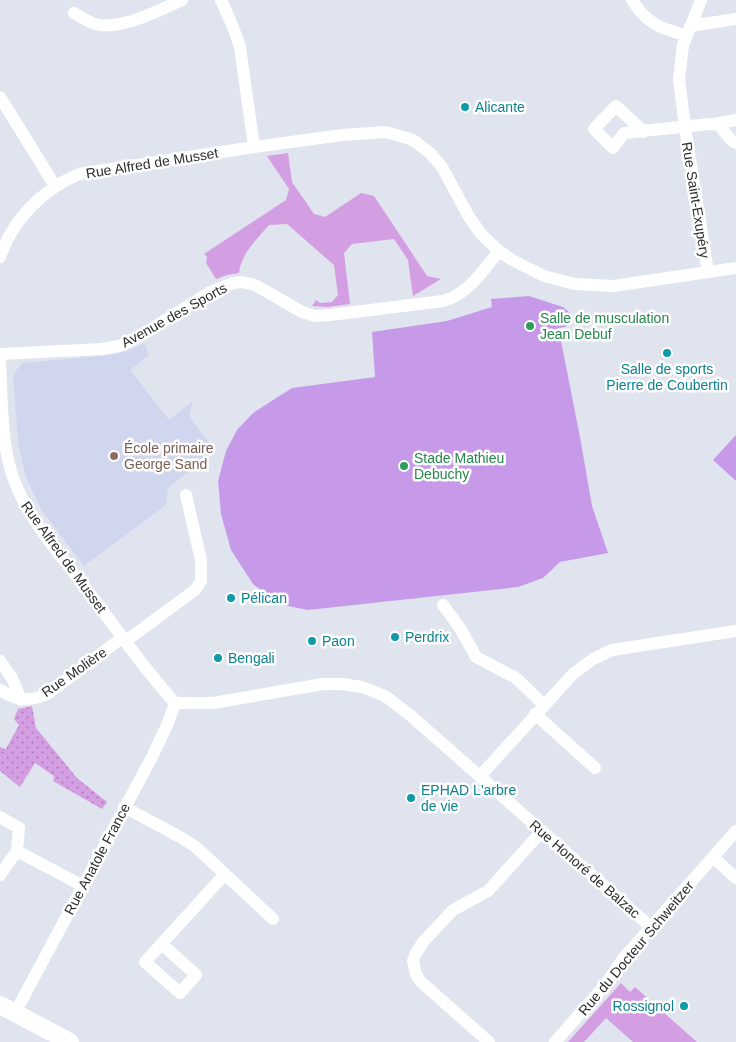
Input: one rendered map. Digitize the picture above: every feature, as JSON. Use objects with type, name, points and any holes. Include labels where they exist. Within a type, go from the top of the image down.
[{"type":"street","points":[[74,13],[94,23],[102,25],[115,24],[143,17],[182,0]]},
{"type":"street","points":[[221,0],[240,47],[254,147]]},
{"type":"street","points":[[632,0],[643,15],[665,30],[688,30],[736,19]]},
{"type":"street","name":"Rue Saint-Exupéry","points":[[701,0],[688,30],[680,58],[679,78],[708,272]]},
{"type":"street","points":[[0,97],[55,186]]},
{"type":"street","name":"Rue Saint-Exupéry","points":[[644,132],[736,120]]},
{"type":"street","points":[[714,124],[718,125],[731,140],[736,142]]},
{"type":"street","name":"Rue Alfred de Musset","points":[[0,257],[6,242],[24,215],[40,197],[55,186],[71,178],[89,172],[376,131],[404,136],[422,146],[438,161],[469,217],[482,235],[499,251],[522,266],[544,276],[564,282],[589,286],[613,286],[736,268]]},
{"type":"street","name":"Avenue des Sports","points":[[0,354],[102,349],[119,346],[137,338],[210,292],[233,283],[241,282],[256,285],[296,309],[315,316],[444,300],[455,296],[469,286],[499,251]]},
{"type":"street","name":"Rue Alfred de Musset","points":[[0,362],[1,406],[9,463],[22,500],[40,528],[174,703]]},
{"type":"street","name":"Rue Molière","points":[[0,660],[12,678],[22,700],[32,700],[49,693],[195,590],[201,581],[201,560],[186,495]]},
{"type":"street","points":[[442,606],[460,628],[476,657],[516,678],[544,705]]},
{"type":"street","points":[[480,776],[535,714],[582,666],[602,654],[626,648],[736,631]]},
{"type":"street","name":"Rue Honoré de Balzac","points":[[174,703],[214,702],[323,684],[362,687],[385,696],[396,703],[651,927]]},
{"type":"street","points":[[0,690],[22,700]]},
{"type":"street","name":"Rue Anatole France","points":[[8,1009],[82,886],[162,736],[174,703]]},
{"type":"street","points":[[535,714],[594,768]]},
{"type":"street","points":[[124,807],[188,841],[273,919]]},
{"type":"street","points":[[0,817],[19,828],[16,851],[0,875]]},
{"type":"street","points":[[489,1042],[420,981],[414,967],[415,955],[423,942],[453,910],[488,891],[542,831]]},
{"type":"street","name":"Rue du Docteur Schweitzer","points":[[555,1042],[605,985],[622,960],[736,831]]},
{"type":"street","points":[[16,851],[82,886]]},
{"type":"street","points":[[713,857],[736,878]]},
{"type":"street","points":[[162,944],[225,874]]},
{"type":"street","points":[[8,1009],[70,1042]]},
{"type":"shaded area","points":[[288,153],[292,182],[314,214],[325,217],[361,193],[374,196],[427,276],[441,279],[413,296],[408,260],[394,239],[352,244],[344,253],[350,304],[328,307],[312,306],[316,300],[320,303],[332,302],[338,295],[334,265],[287,224],[269,225],[246,253],[239,273],[216,279],[206,263],[207,257],[204,254],[286,200],[289,189],[267,156]]},
{"type":"shaded area","name":"Stade Mathieu Debuchy","points":[[529,296],[563,307],[571,314],[569,324],[559,328],[560,336],[592,506],[608,553],[560,562],[543,578],[518,587],[308,610],[278,604],[253,584],[231,550],[221,514],[218,481],[226,451],[237,430],[253,413],[292,388],[375,377],[372,332],[447,321],[492,307],[491,299]]},
{"type":"shaded area","name":"École primaire George Sand","points":[[144,343],[149,355],[130,370],[169,420],[193,401],[189,417],[211,445],[206,458],[168,488],[166,505],[84,566],[41,509],[26,477],[18,442],[13,375],[22,363],[111,355],[128,351]]},
{"type":"shaded area","points":[[736,435],[736,481],[713,460]]},
{"type":"shaded area","points":[[32,706],[36,728],[77,778],[107,802],[102,809],[53,781],[54,776],[35,763],[20,787],[0,771],[0,747],[6,749],[19,725],[14,719],[18,709]]},
{"type":"shaded area","points":[[621,983],[630,992],[635,987],[697,1042],[633,1042],[606,1018],[584,1042],[568,1042]]},
{"type":"place","name":"Alicante","points":[[465,107]]},
{"type":"place","name":"Salle de musculation Jean Debuf","points":[[530,326]]},
{"type":"place","name":"Salle de sports Pierre de Coubertin","points":[[667,353]]},
{"type":"place","name":"École primaire George Sand","points":[[114,456]]},
{"type":"place","name":"Stade Mathieu Debuchy","points":[[404,466]]},
{"type":"place","name":"Pélican","points":[[231,598]]},
{"type":"place","name":"Perdrix","points":[[395,637]]},
{"type":"place","name":"Paon","points":[[312,641]]},
{"type":"place","name":"Bengali","points":[[218,658]]},
{"type":"place","name":"EPHAD L'arbre de vie","points":[[411,798]]},
{"type":"place","name":"Rossignol","points":[[684,1006]]}]
